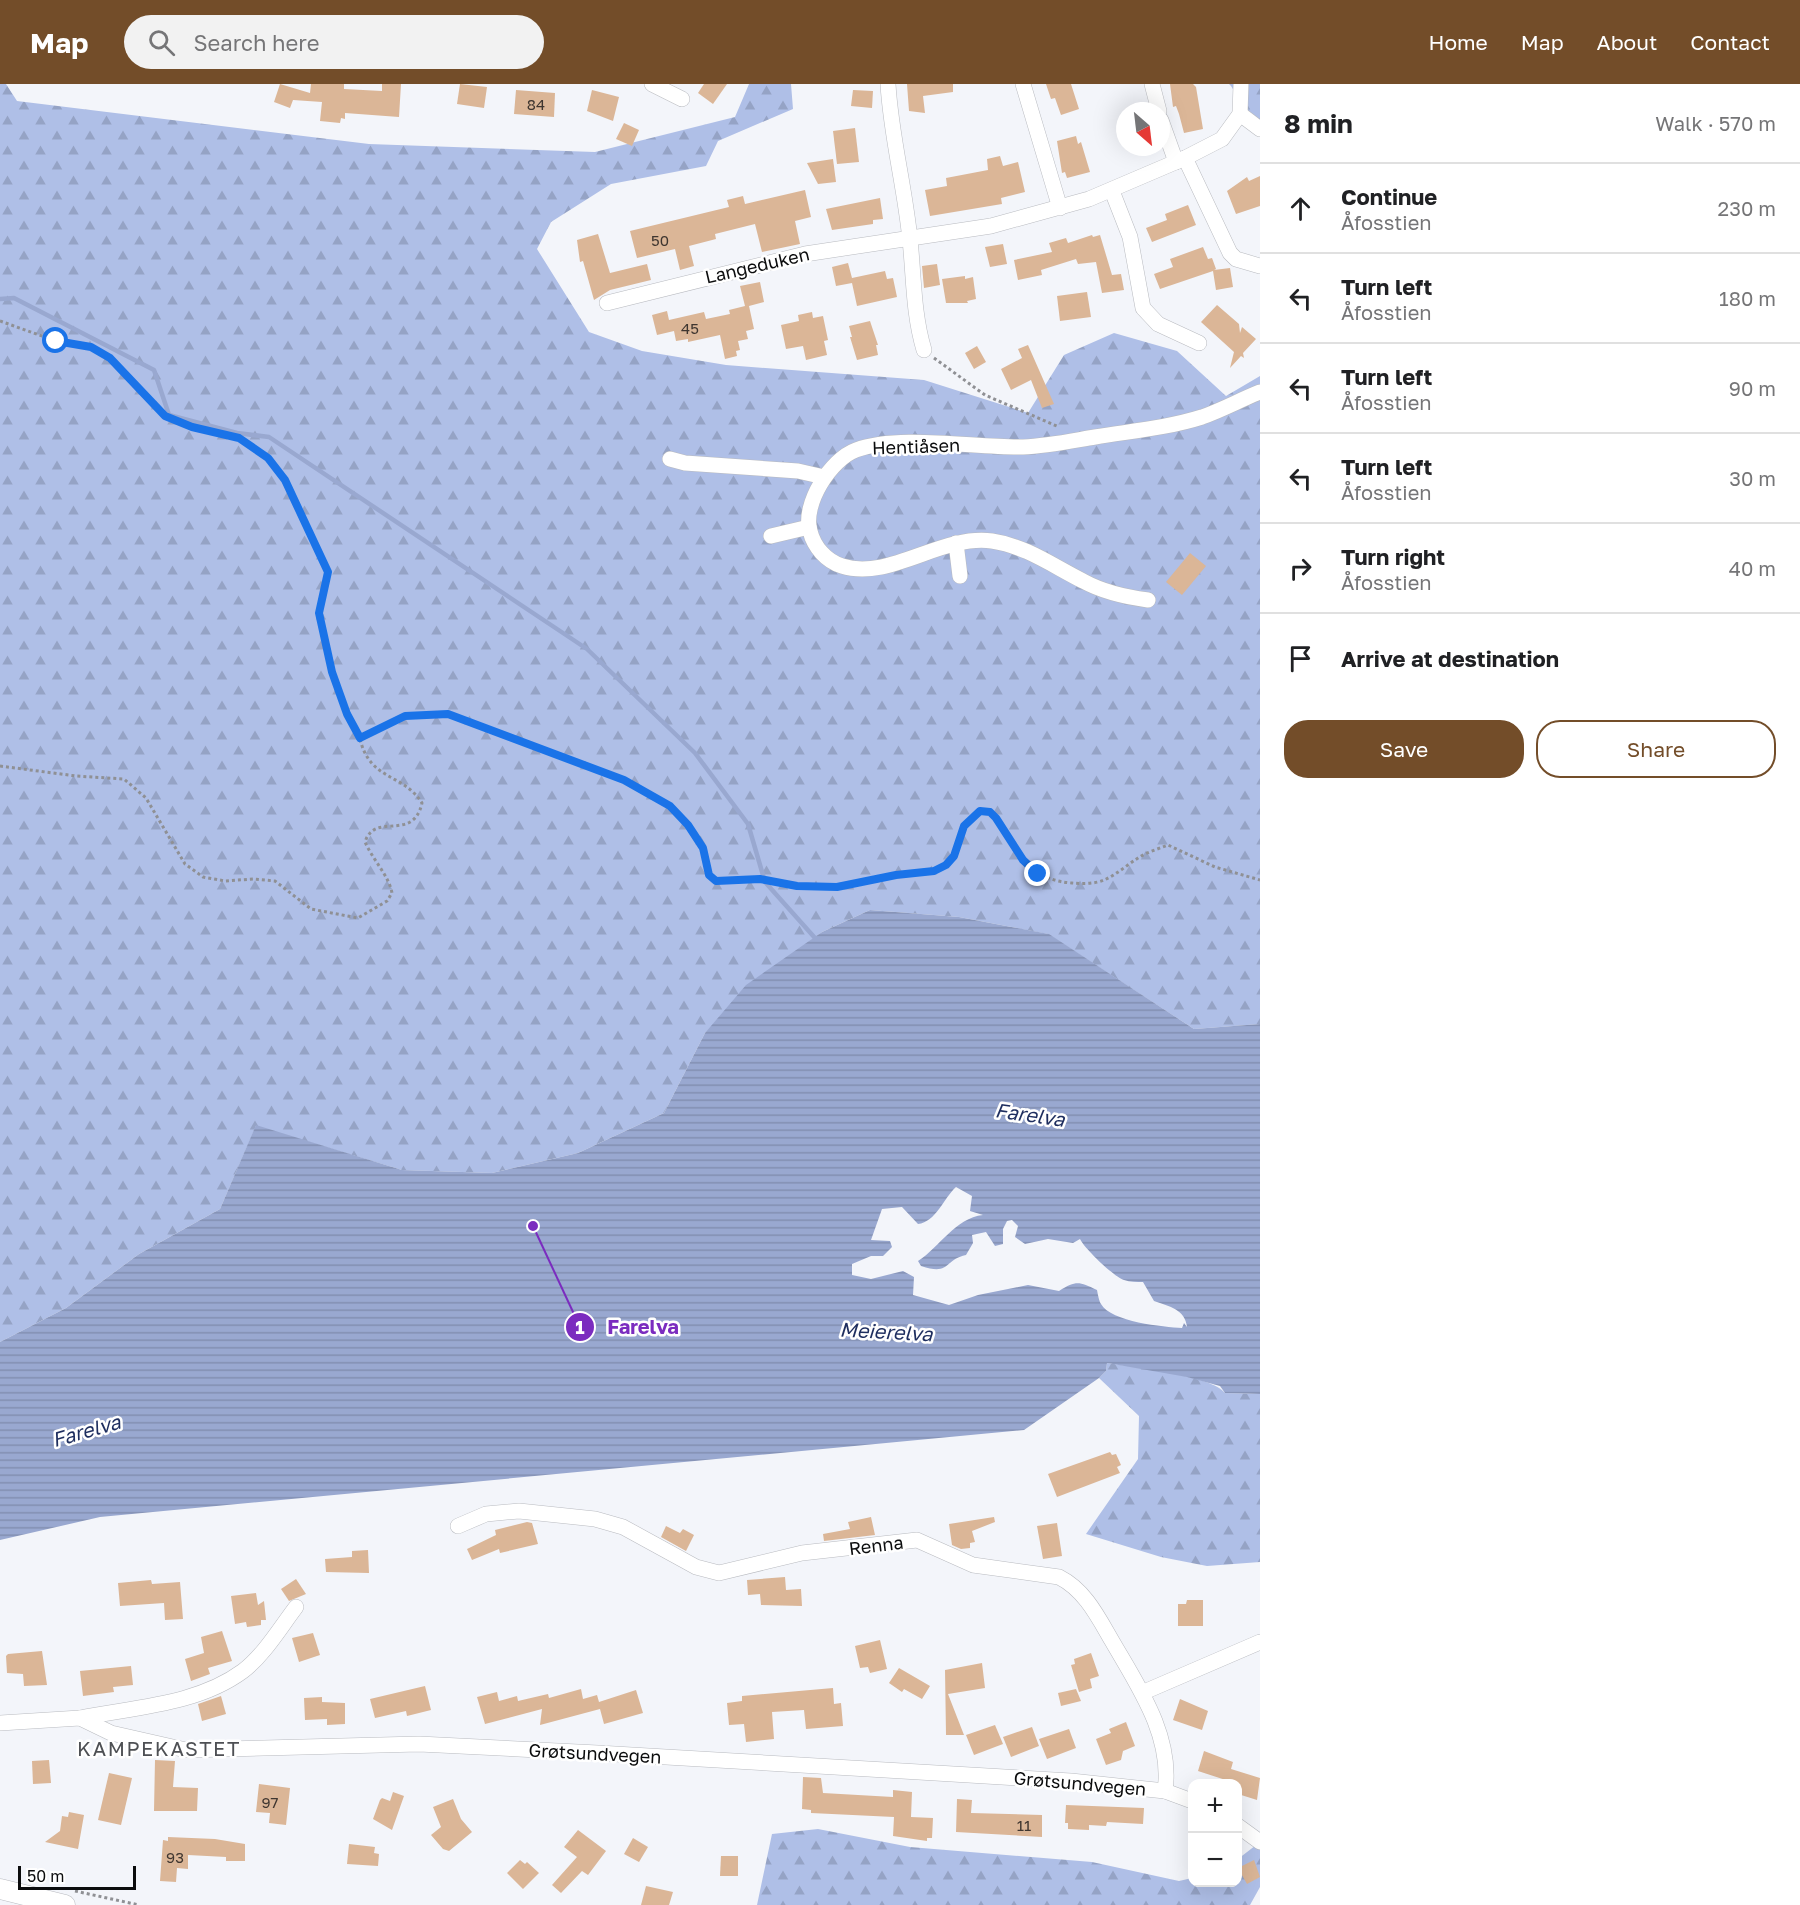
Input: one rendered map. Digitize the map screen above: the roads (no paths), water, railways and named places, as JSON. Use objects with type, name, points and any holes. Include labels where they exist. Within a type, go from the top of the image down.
[{"type":"main road","points":[[0,1889],[65,1905]]},
{"type":"street","points":[[652,84],[682,99]]},
{"type":"street","points":[[888,84],[898,168],[910,238],[915,314],[924,350]]},
{"type":"street","points":[[1023,84],[1060,208]]},
{"type":"street","points":[[1152,84],[1157,102]]},
{"type":"street","points":[[1241,84],[1243,103],[1240,114],[1260,129]]},
{"type":"street","name":"Langeduken","points":[[607,303],[805,254],[991,226],[1060,208],[1112,191],[1181,160],[1222,138],[1240,114]]},
{"type":"street","points":[[1170,138],[1230,253],[1236,259],[1260,266]]},
{"type":"street","points":[[1112,191],[1130,237],[1143,308],[1158,324],[1198,343]]},
{"type":"street","name":"Hentiåsen","points":[[808,527],[814,500],[824,477],[844,455],[874,446],[1052,445],[1157,428],[1200,417],[1260,392]]},
{"type":"street","points":[[670,459],[749,469],[798,471],[824,477]]},
{"type":"street","points":[[771,536],[808,527],[812,540],[821,553],[828,560],[843,567],[880,566],[956,543],[990,541],[1042,558],[1102,590],[1148,600]]},
{"type":"street","points":[[956,543],[960,576]]},
{"type":"street","name":"Renna","points":[[458,1526],[486,1514],[519,1511],[595,1519],[623,1527],[696,1567],[719,1573],[802,1553],[917,1540],[973,1565],[1047,1575],[1067,1581],[1089,1604],[1144,1692],[1164,1750],[1167,1768],[1165,1791]]},
{"type":"street","points":[[80,1718],[166,1703],[226,1680],[251,1663],[296,1607]]},
{"type":"street","points":[[1144,1692],[1260,1642]]},
{"type":"street","name":"Grøtsundvegen","points":[[0,1723],[80,1718],[111,1733],[186,1750],[419,1744],[1071,1781],[1165,1791],[1188,1800]]},
{"type":"street","points":[[1242,1829],[1260,1842]]},
{"type":"water","name":"Farelva","points":[[870,910],[959,917],[1049,934],[1194,1029],[1260,1024],[1260,1394],[1225,1393],[1220,1386],[1187,1377],[1107,1363],[1106,1371],[1099,1378],[1024,1430],[100,1517],[0,1540],[0,1342],[66,1308],[139,1254],[220,1209],[256,1125],[402,1170],[492,1173],[578,1153],[664,1113],[705,1033],[746,985],[822,932]],"holes":[[[956,1187],[972,1196],[970,1211],[983,1215],[973,1217],[956,1227],[918,1261],[921,1266],[931,1269],[942,1268],[966,1255],[973,1243],[972,1235],[986,1232],[995,1246],[1003,1244],[1003,1229],[1007,1221],[1012,1220],[1018,1226],[1015,1237],[1025,1244],[1048,1239],[1073,1243],[1080,1239],[1113,1274],[1124,1280],[1143,1282],[1154,1301],[1180,1312],[1187,1327],[1184,1323],[1182,1328],[1151,1325],[1115,1315],[1101,1304],[1097,1290],[1082,1284],[1070,1285],[1059,1291],[1028,1285],[978,1295],[949,1305],[913,1295],[914,1277],[903,1271],[871,1279],[852,1275],[852,1264],[871,1256],[883,1256],[892,1247],[890,1241],[871,1240],[882,1209],[902,1207],[918,1224],[935,1215]]]},
{"type":"waterway","points":[[0,299],[14,298],[154,370],[169,415],[237,433],[269,437],[587,649],[695,753],[748,824],[765,882],[815,938]]},
{"type":"place","name":"Farelva","points":[[533,1226]]},
{"type":"district","name":"KAMPEKASTET","points":[[159,1748]]},
{"type":"water label","name":"Meierelva","points":[[886,1331]]}]
